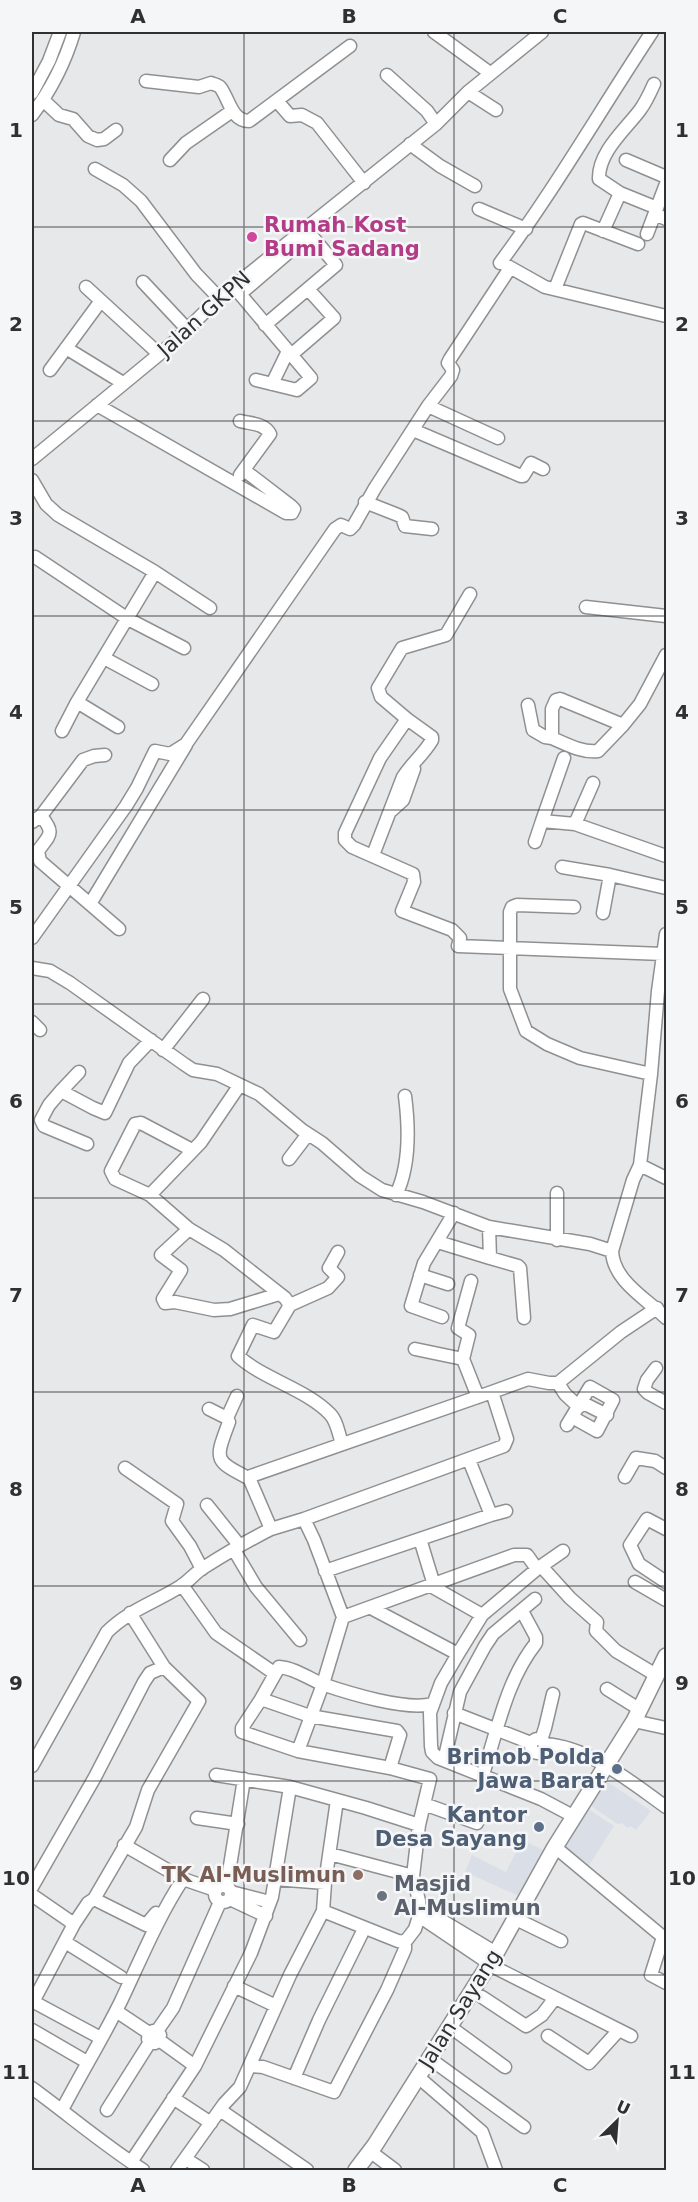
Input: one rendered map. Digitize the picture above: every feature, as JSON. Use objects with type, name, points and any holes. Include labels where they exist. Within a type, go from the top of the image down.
[{"type":"main road","name":"Jalan Sayang","points":[[356,2170],[371,2151],[493,1958],[602,1765],[637,1715],[662,1667]]},
{"type":"street","points":[[32,93],[43,75],[60,32]]},
{"type":"street","points":[[32,115],[55,79],[74,32]]},
{"type":"street","points":[[434,32],[490,73]]},
{"type":"street","name":"Jalan GKPN","points":[[32,459],[188,330],[219,298],[308,231],[345,195],[364,183],[436,124],[468,92],[542,32]]},
{"type":"street","points":[[90,904],[186,744],[335,529],[341,525],[351,528],[365,502],[451,376],[453,370],[448,363],[502,265],[569,165],[652,32]]},
{"type":"street","points":[[146,81],[199,87],[210,82],[220,87],[232,111],[242,120],[249,121],[350,46]]},
{"type":"street","points":[[32,68],[43,75]]},
{"type":"street","points":[[387,75],[426,111],[436,124]]},
{"type":"street","points":[[654,84],[639,112],[608,151],[599,172],[599,178],[620,193],[660,213]]},
{"type":"street","points":[[468,92],[496,110]]},
{"type":"street","points":[[43,100],[58,115],[73,119],[88,136],[97,140],[104,139],[116,130]]},
{"type":"street","points":[[277,101],[290,116],[302,115],[317,123],[364,183]]},
{"type":"street","points":[[170,160],[186,143],[232,111]]},
{"type":"street","points":[[410,144],[440,166],[475,186]]},
{"type":"street","points":[[626,160],[666,177]]},
{"type":"street","points":[[95,169],[123,185],[141,201],[195,274],[219,298]]},
{"type":"street","points":[[555,289],[581,224],[643,239],[660,213],[666,184]]},
{"type":"street","points":[[603,231],[620,193]]},
{"type":"street","points":[[479,209],[526,229]]},
{"type":"street","points":[[256,380],[297,390],[311,378],[266,325],[240,294],[308,231],[336,265],[266,325]]},
{"type":"street","points":[[502,265],[545,287],[666,316]]},
{"type":"street","points":[[143,282],[188,330]]},
{"type":"street","points":[[86,287],[159,354]]},
{"type":"street","points":[[272,384],[290,353],[334,318],[308,289]]},
{"type":"street","points":[[50,370],[100,302]]},
{"type":"street","points":[[66,348],[123,383]]},
{"type":"street","points":[[97,405],[286,513],[292,513],[294,509],[291,506],[244,470]]},
{"type":"street","points":[[430,407],[498,438]]},
{"type":"street","points":[[234,483],[270,434],[261,425],[240,422]]},
{"type":"street","points":[[415,430],[521,476],[531,463],[543,469]]},
{"type":"street","points":[[32,480],[46,504],[58,515],[155,572],[210,608]]},
{"type":"street","points":[[365,502],[400,516],[405,526],[432,529]]},
{"type":"street","points":[[35,557],[128,619],[184,648]]},
{"type":"street","points":[[62,731],[155,572]]},
{"type":"street","points":[[373,855],[403,777],[417,762],[432,737],[381,697],[378,688],[402,648],[446,635],[470,594]]},
{"type":"street","points":[[586,607],[666,616]]},
{"type":"street","points":[[528,705],[533,730],[545,737],[588,752],[598,751],[640,705],[666,656]]},
{"type":"street","points":[[104,658],[152,684]]},
{"type":"street","points":[[552,738],[552,709],[556,700],[560,699],[623,725]]},
{"type":"street","points":[[77,702],[118,727]]},
{"type":"street","points":[[407,719],[380,758],[345,832],[345,840],[348,844],[413,874],[414,882],[402,911],[452,930],[460,938],[458,946],[663,954]]},
{"type":"street","points":[[32,938],[137,788],[155,751],[170,754],[186,744]]},
{"type":"street","points":[[105,755],[83,760],[36,819],[50,826],[51,831],[49,837],[35,849],[40,861],[119,929]]},
{"type":"street","points":[[535,842],[564,758]]},
{"type":"street","points":[[575,824],[593,783]]},
{"type":"street","points":[[542,821],[575,824],[666,856]]},
{"type":"street","points":[[562,867],[666,888]]},
{"type":"street","points":[[603,913],[610,875]]},
{"type":"street","points":[[574,907],[517,905],[512,907],[510,989],[526,1031],[547,1044],[580,1058],[651,1074]]},
{"type":"street","points":[[666,934],[663,954],[662,1011],[651,1074],[640,1165],[633,1180],[612,1251],[617,1272],[666,1318]]},
{"type":"street","points":[[32,968],[50,971],[70,983],[193,1070],[217,1074],[259,1094],[360,1176],[382,1190],[396,1196],[423,1202],[489,1227],[612,1251]]},
{"type":"street","points":[[163,1050],[203,999]]},
{"type":"street","points":[[61,1090],[105,1113],[129,1063],[151,1040]]},
{"type":"street","points":[[79,1072],[49,1105],[43,1115],[42,1123],[44,1126],[87,1144]]},
{"type":"street","points":[[150,1195],[201,1142],[239,1086]]},
{"type":"street","points":[[396,1196],[403,1171],[408,1128],[405,1096]]},
{"type":"street","points":[[192,1150],[141,1123],[135,1124],[111,1174],[115,1179],[150,1195],[189,1229],[224,1250],[290,1305]]},
{"type":"street","points":[[289,1159],[308,1134]]},
{"type":"street","points":[[640,1165],[666,1178]]},
{"type":"street","points":[[557,1193],[557,1240]]},
{"type":"street","points":[[442,1317],[412,1308],[412,1302],[424,1263],[454,1213]]},
{"type":"street","points":[[489,1227],[490,1258]]},
{"type":"street","points":[[189,1229],[161,1255],[181,1270],[163,1299],[165,1303],[175,1302],[214,1310],[230,1310],[279,1294]]},
{"type":"street","points":[[438,1242],[518,1266],[524,1318]]},
{"type":"street","points":[[338,1252],[329,1268],[338,1278],[328,1288],[290,1305],[274,1332],[253,1325],[238,1357],[330,1413],[342,1444]]},
{"type":"street","points":[[420,1275],[448,1284]]},
{"type":"street","points":[[471,1281],[458,1328],[469,1335],[463,1359],[478,1397]]},
{"type":"street","points":[[250,1479],[254,1474],[528,1379],[558,1383],[621,1332],[657,1308]]},
{"type":"street","points":[[415,1349],[463,1359]]},
{"type":"street","points":[[656,1368],[647,1380],[644,1389],[666,1403]]},
{"type":"street","points":[[558,1383],[575,1413],[595,1435],[613,1399],[591,1387],[575,1413]]},
{"type":"street","points":[[32,1766],[107,1632],[130,1613],[182,1585],[202,1569],[271,1529],[497,1450],[507,1443],[507,1439],[492,1392]]},
{"type":"street","points":[[227,1418],[237,1396]]},
{"type":"street","points":[[209,1408],[230,1422],[218,1454],[221,1462],[250,1479],[271,1529]]},
{"type":"street","points":[[575,1413],[607,1415]]},
{"type":"street","points":[[625,1477],[636,1458],[655,1461],[666,1468]]},
{"type":"street","points":[[469,1460],[491,1515]]},
{"type":"street","points":[[125,1468],[177,1504],[172,1521],[190,1546],[202,1569]]},
{"type":"street","points":[[207,1505],[236,1548],[256,1587],[300,1640]]},
{"type":"street","points":[[325,1571],[506,1511]]},
{"type":"street","points":[[297,1751],[323,1684],[343,1617],[314,1539],[304,1519]]},
{"type":"street","points":[[666,1529],[647,1519],[630,1545],[639,1564],[666,1582]]},
{"type":"street","points":[[420,1539],[433,1586],[482,1615]]},
{"type":"street","points":[[562,1551],[539,1567],[482,1615],[458,1654],[432,1704],[429,1722],[432,1752],[438,1758],[483,1774],[541,1799],[573,1816]]},
{"type":"street","points":[[343,1617],[514,1555],[526,1555],[597,1622],[596,1631],[616,1651],[662,1667]]},
{"type":"street","points":[[635,1582],[666,1600]]},
{"type":"street","points":[[182,1585],[216,1634],[274,1673]]},
{"type":"street","points":[[446,1752],[460,1692],[485,1646],[493,1634],[535,1599]]},
{"type":"street","points":[[370,1608],[458,1654]]},
{"type":"street","points":[[483,1774],[514,1678],[523,1660],[536,1643],[536,1637],[522,1611]]},
{"type":"street","points":[[97,2036],[32,2001],[74,1924],[88,1903],[94,1899],[136,1827],[148,1790],[199,1701],[164,1667],[130,1613]]},
{"type":"street","points":[[32,1887],[95,1777],[144,1682],[150,1673],[164,1667]]},
{"type":"street","points":[[251,2066],[263,2067],[334,2092],[387,1990],[405,1949],[405,1941],[415,1929],[419,1912],[413,1876],[419,1826],[430,1779],[390,1768],[297,1751],[241,1731],[279,1667],[284,1667],[323,1684],[413,1706],[432,1704]]},
{"type":"street","points":[[607,1689],[637,1715],[666,1728]]},
{"type":"street","points":[[539,1742],[545,1728],[553,1694]]},
{"type":"street","points":[[261,1699],[310,1716],[397,1731],[400,1735],[390,1768]]},
{"type":"street","points":[[454,1713],[539,1742],[571,1750],[602,1765],[666,1807]]},
{"type":"street","points":[[602,1765],[666,1813]]},
{"type":"street","points":[[216,1775],[290,1786],[419,1826]]},
{"type":"street","points":[[107,2110],[173,2008],[224,1894],[244,1779]]},
{"type":"street","points":[[130,2162],[195,2066],[266,1916],[275,1878],[290,1786]]},
{"type":"street","points":[[177,2170],[240,2086],[251,2066],[256,2048],[323,1911],[337,1800]]},
{"type":"street","points":[[424,1804],[477,1823]]},
{"type":"street","points":[[197,1818],[238,1824]]},
{"type":"street","points":[[124,1845],[181,1878],[224,1894],[266,1916]]},
{"type":"street","points":[[555,1847],[665,1938],[651,1975],[666,1983]]},
{"type":"street","points":[[330,1854],[413,1876]]},
{"type":"street","points":[[94,1899],[146,1924],[181,1878]]},
{"type":"street","points":[[62,2110],[87,2062],[99,2045],[181,1878]]},
{"type":"street","points":[[275,1878],[325,1883]]},
{"type":"street","points":[[224,1894],[270,1902]]},
{"type":"street","points":[[32,1895],[74,1924]]},
{"type":"street","points":[[323,1911],[364,1929],[398,1941],[405,1941]]},
{"type":"street","points":[[419,1912],[555,1998],[625,2033],[590,2063],[548,2036]]},
{"type":"street","points":[[516,1919],[561,1941]]},
{"type":"street","points":[[294,2078],[319,2020],[364,1929]]},
{"type":"street","points":[[65,1942],[121,1977]]},
{"type":"street","points":[[234,1986],[276,2006]]},
{"type":"street","points":[[482,1997],[526,2026],[542,2015],[555,1998]]},
{"type":"street","points":[[116,2011],[195,2066]]},
{"type":"street","points":[[449,2026],[505,2067]]},
{"type":"street","points":[[32,2030],[87,2062]]},
{"type":"street","points":[[429,2058],[524,2127]]},
{"type":"street","points":[[417,2076],[482,2132],[496,2170]]},
{"type":"street","points":[[32,2088],[111,2150],[143,2170]]},
{"type":"street","points":[[173,2098],[211,2123]]},
{"type":"street","points":[[220,2110],[307,2170]]},
{"type":"street","points":[[371,2151],[395,2170]]},
{"type":"street","points":[[186,2158],[203,2170]]},
{"type":"shaded area","points":[[606,1781],[651,1811],[636,1830],[621,1823],[618,1824],[591,1806]]},
{"type":"shaded area","points":[[588,1809],[614,1826],[588,1867],[560,1850]]},
{"type":"shaded area","points":[[522,1840],[545,1851],[519,1896],[465,1872],[472,1855],[506,1872]]},
{"type":"place","name":"Rumah Kost Bumi Sadang","points":[[252,237]]},
{"type":"place","name":"Brimob Polda Jawa Barat","points":[[617,1769]]},
{"type":"place","name":"Kantor Desa Sayang","points":[[539,1827]]},
{"type":"place","name":"TK Al-Muslimun","points":[[358,1875]]},
{"type":"place","name":"Masjid Al-Muslimun","points":[[382,1896]]}]
